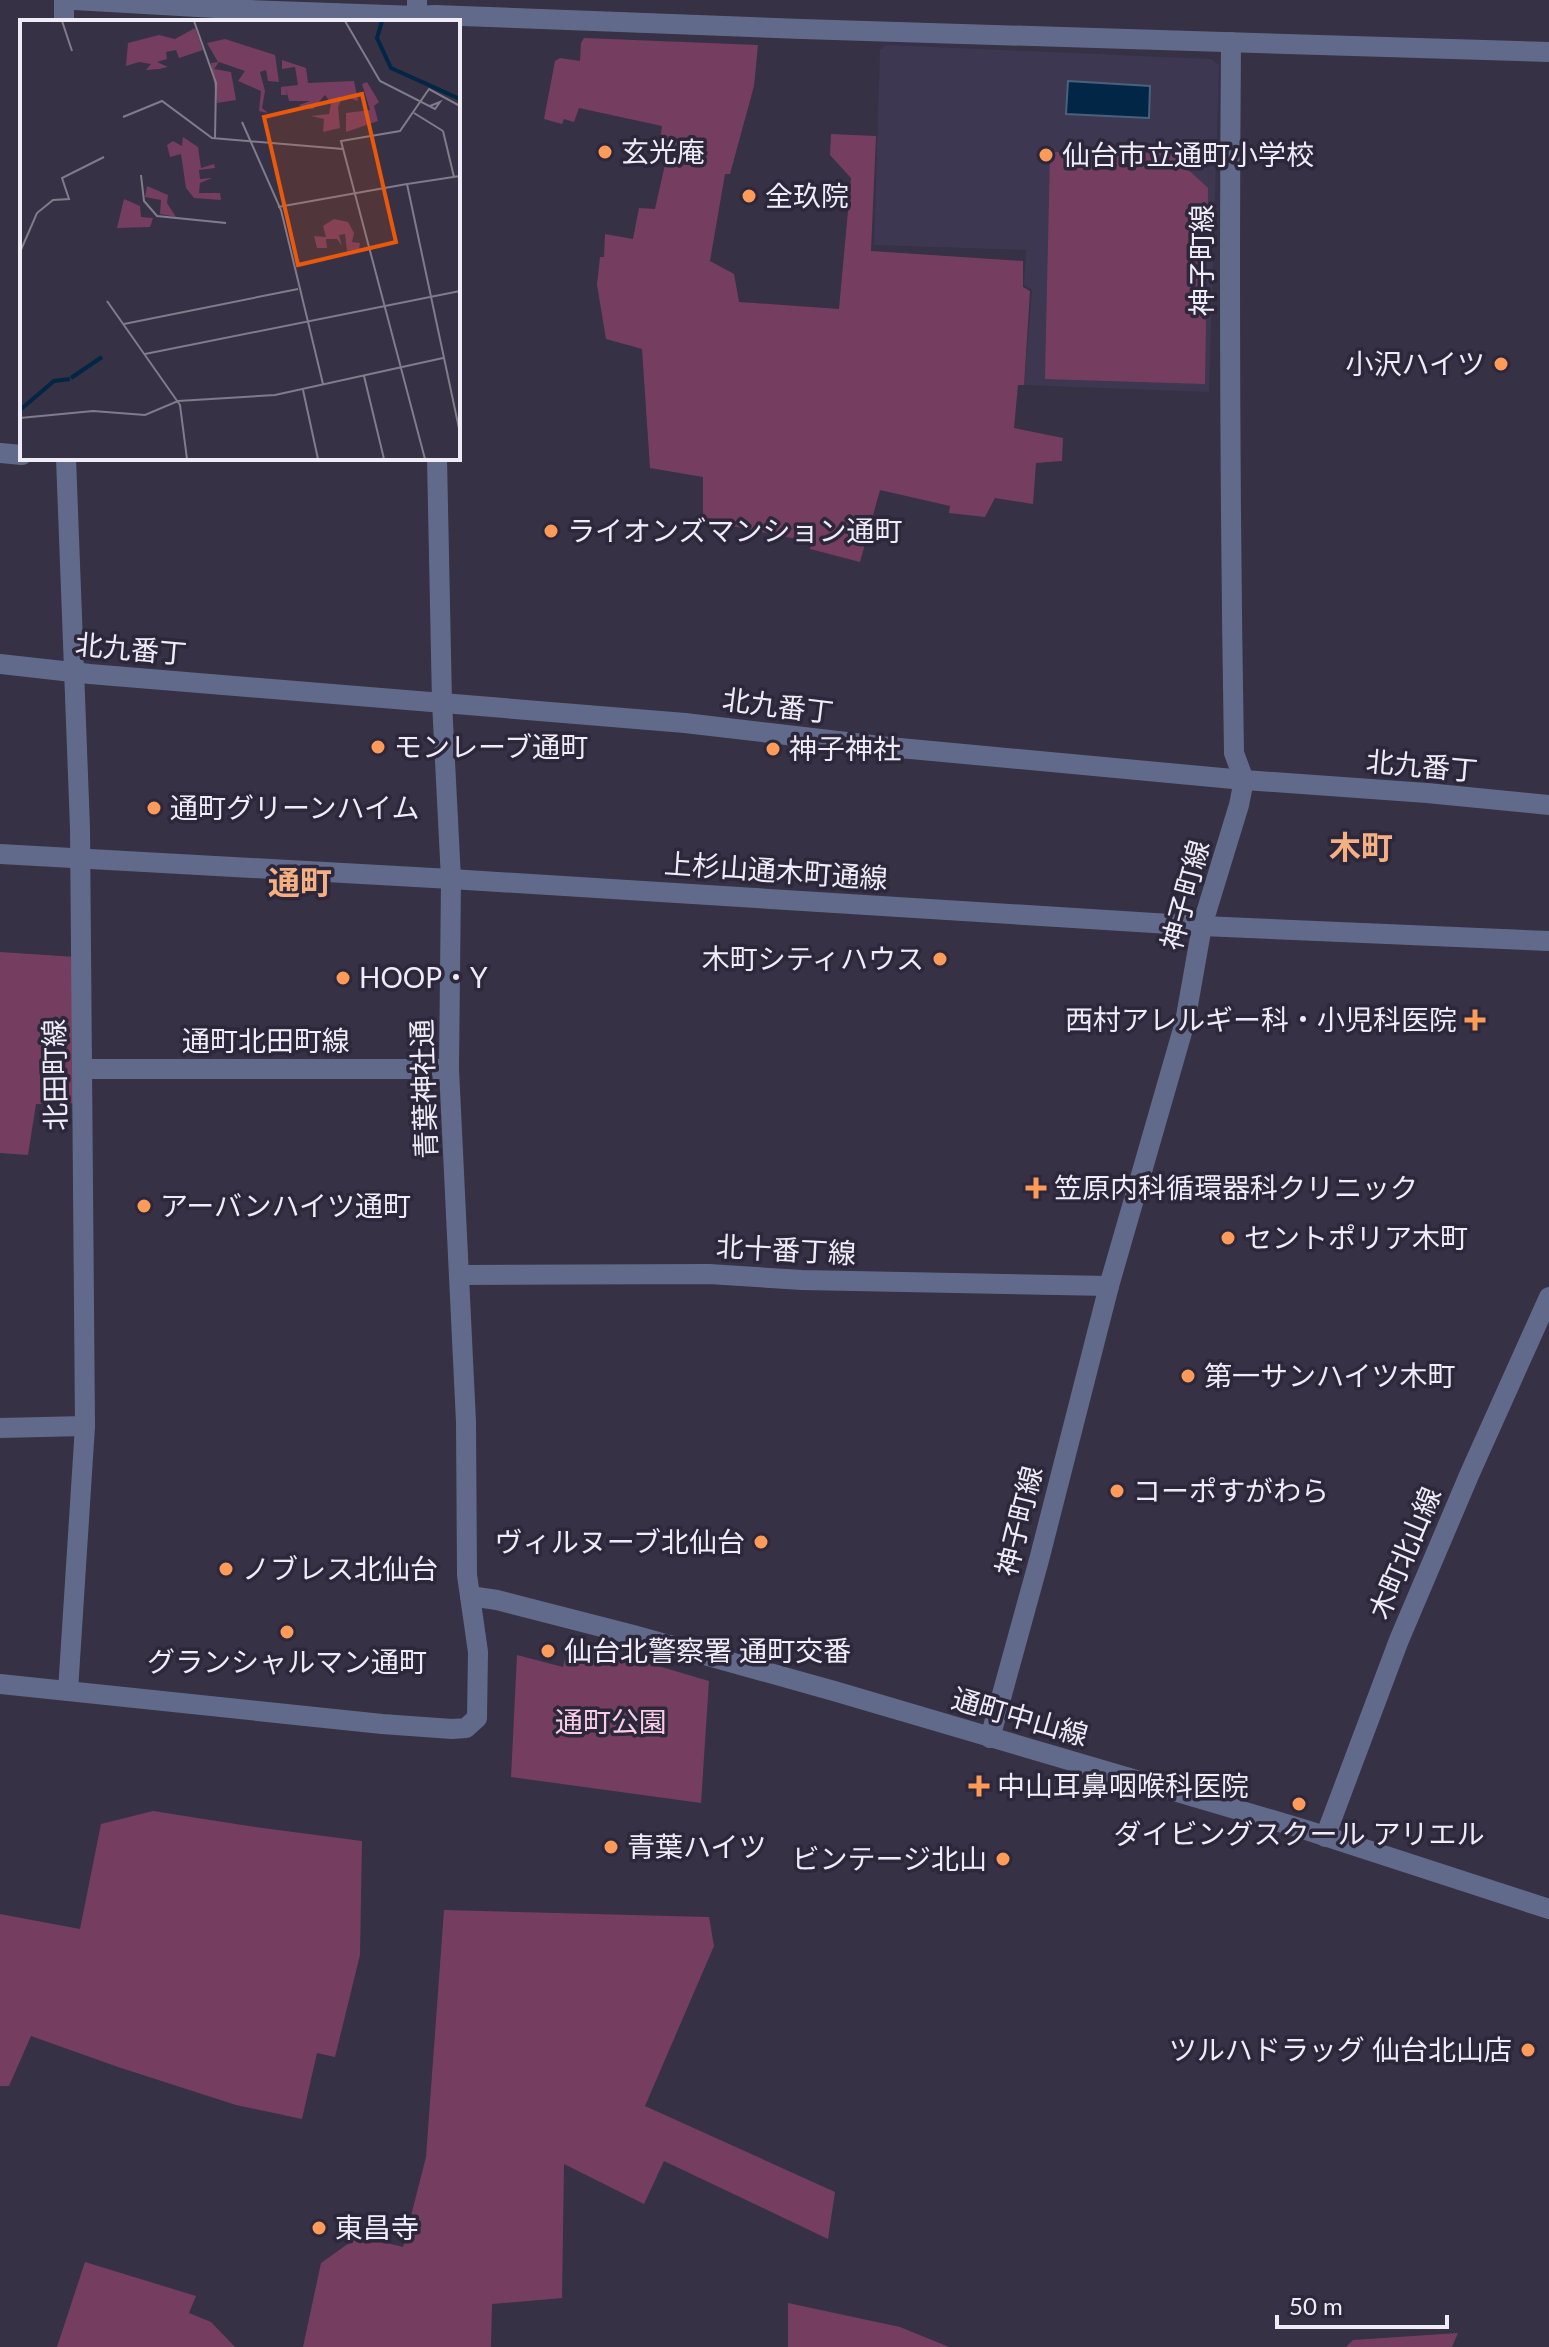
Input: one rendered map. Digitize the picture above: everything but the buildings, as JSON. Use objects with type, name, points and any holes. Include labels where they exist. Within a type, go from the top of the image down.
[{"type":"street","points":[[74,0],[250,10],[1549,52]]},
{"type":"street","name":"神子町線","points":[[990,1738],[1109,1286],[1185,1022],[1202,926],[1244,780],[1234,753],[1230,566],[1231,42]]},
{"type":"street","points":[[0,453],[20,455]]},
{"type":"street","name":"北田町線","points":[[66,460],[79,858],[85,1426],[68,1691]]},
{"type":"street","name":"青葉神社通","points":[[68,1691],[452,1729],[466,1728],[477,1718],[478,1652],[467,1575],[466,1422],[449,1069],[451,879],[442,702],[437,460]]},
{"type":"street","name":"北九番丁","points":[[0,664],[74,673],[685,723],[904,748],[1549,805]]},
{"type":"street","name":"上杉山通木町通線","points":[[0,854],[1202,926],[1549,941]]},
{"type":"street","name":"通町北田町線","points":[[83,1069],[449,1069]]},
{"type":"street","name":"北十番丁線","points":[[460,1275],[695,1274],[802,1280],[1109,1286]]},
{"type":"street","name":"木町北山線","points":[[1325,1837],[1405,1626],[1549,1297]]},
{"type":"street","points":[[0,1428],[85,1426]]},
{"type":"street","name":"通町中山線","points":[[470,1596],[735,1662],[1325,1837],[1549,1909]]},
{"type":"street","points":[[0,1684],[68,1691]]},
{"type":"shaded area","name":"仙台市立通町小学校","points":[[886,45],[1211,59],[1219,65],[1209,392],[1024,385],[1032,290],[1024,285],[1026,250],[874,245],[880,50]]},
{"type":"green space","points":[[584,38],[758,45],[754,86],[730,174],[725,174],[710,261],[734,274],[739,302],[839,309],[851,178],[830,155],[831,134],[876,136],[871,251],[1023,261],[1023,287],[1030,291],[1024,385],[1018,385],[1014,428],[1063,438],[1062,461],[1036,463],[1033,504],[995,498],[985,517],[949,513],[950,506],[880,490],[860,562],[810,549],[811,542],[703,520],[703,477],[650,468],[642,349],[606,339],[597,285],[600,257],[604,257],[605,234],[633,239],[639,208],[655,209],[668,151],[659,148],[662,126],[579,108],[574,122],[564,119],[562,124],[544,119],[555,61],[560,58],[580,61]]},
{"type":"green space","points":[[1050,152],[1170,153],[1208,188],[1205,384],[1045,379]]},
{"type":"green space","points":[[0,952],[76,957],[80,1103],[36,1104],[28,1155],[0,1153]]},
{"type":"green space","name":"通町公園","points":[[570,1640],[709,1681],[701,1803],[511,1777],[517,1655],[563,1667]]},
{"type":"green space","points":[[153,1811],[362,1841],[360,1955],[335,2057],[317,2053],[302,2119],[236,2105],[31,2036],[9,2086],[0,2086],[0,1914],[80,1929],[101,1824]]},
{"type":"green space","points":[[444,1910],[709,1917],[714,1946],[645,2106],[835,2192],[828,2239],[664,2161],[644,2204],[564,2164],[562,2298],[492,2304],[491,2347],[303,2347],[321,2263],[359,2236],[403,2247],[426,2157]]},
{"type":"green space","points":[[85,2262],[196,2296],[189,2313],[211,2322],[235,2347],[57,2347]]},
{"type":"green space","points":[[788,2303],[900,2327],[949,2347],[788,2347]]},
{"type":"green space","points":[[1458,2333],[1452,2347],[1346,2347],[1353,2340]]},
{"type":"water","points":[[1068,81],[1150,86],[1149,118],[1066,114]]},
{"type":"place","name":"玄光庵","points":[[605,152]]},
{"type":"place","name":"仙台市立通町小学校","points":[[1046,155]]},
{"type":"place","name":"全玖院","points":[[749,196]]},
{"type":"place","name":"小沢ハイツ","points":[[1501,364]]},
{"type":"place","name":"ライオンズマンション通町","points":[[551,531]]},
{"type":"place","name":"モンレーブ通町","points":[[378,747]]},
{"type":"place","name":"神子神社","points":[[773,749]]},
{"type":"place","name":"通町グリーンハイム","points":[[154,808]]},
{"type":"place","name":"木町シティハウス","points":[[940,959]]},
{"type":"place","name":"HOOP・Y","points":[[343,978]]},
{"type":"place","name":"西村アレルギー科・小児科医院","points":[[1475,1020]]},
{"type":"place","name":"笠原内科循環器科クリニック","points":[[1036,1188]]},
{"type":"place","name":"アーバンハイツ通町","points":[[144,1206]]},
{"type":"place","name":"セントポリア木町","points":[[1228,1238]]},
{"type":"place","name":"第一サンハイツ木町","points":[[1188,1376]]},
{"type":"place","name":"コーポすがわら","points":[[1117,1491]]},
{"type":"place","name":"ヴィルヌーブ北仙台","points":[[761,1542]]},
{"type":"place","name":"ノブレス北仙台","points":[[226,1569]]},
{"type":"place","name":"グランシャルマン通町","points":[[287,1632]]},
{"type":"place","name":"仙台北警察署 通町交番","points":[[548,1651]]},
{"type":"place","name":"中山耳鼻咽喉科医院","points":[[979,1786]]},
{"type":"place","name":"ダイビングスクール アリエル","points":[[1299,1804]]},
{"type":"place","name":"青葉ハイツ","points":[[611,1847]]},
{"type":"place","name":"ビンテージ北山","points":[[1003,1859]]},
{"type":"place","name":"ツルハドラッグ 仙台北山店","points":[[1528,2050]]},
{"type":"place","name":"東昌寺","points":[[319,2228]]},
{"type":"district","name":"木町","points":[[1361,848]]},
{"type":"district","name":"通町","points":[[300,883]]}]
